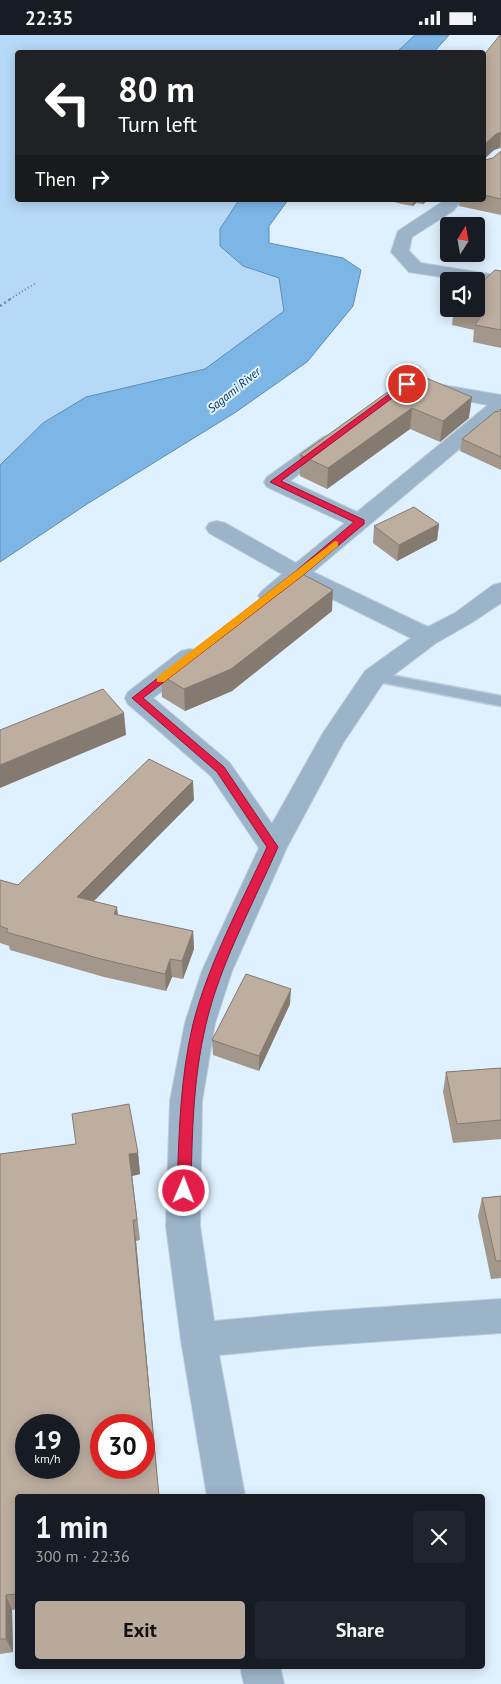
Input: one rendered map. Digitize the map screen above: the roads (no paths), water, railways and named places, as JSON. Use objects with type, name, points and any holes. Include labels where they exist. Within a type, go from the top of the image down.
[{"type":"street","points":[[452,202],[404,235],[400,252],[415,267],[501,281]]},
{"type":"street","points":[[416,386],[501,402]]},
{"type":"street","points":[[253,609],[361,522],[501,402]]},
{"type":"street","points":[[344,430],[275,482],[361,522]]},
{"type":"street","points":[[216,527],[299,573],[428,637]]},
{"type":"street","points":[[226,1494],[199,1340],[183,1226],[186,1101],[200,1023],[217,971],[273,847],[332,739],[374,677],[428,637],[463,618],[501,590]]},
{"type":"street","points":[[206,644],[137,698],[220,769],[273,847]]},
{"type":"street","points":[[199,1340],[312,1329],[501,1317]]},
{"type":"street","points":[[261,1669],[264,1684]]},
{"type":"lane","points":[[374,677],[501,701]]},
{"type":"water","points":[[415,35],[449,35],[436,50],[399,50]]},
{"type":"water","name":"Sagami River","points":[[238,202],[287,202],[269,226],[269,243],[343,258],[361,270],[353,306],[307,362],[236,412],[87,504],[0,562],[0,465],[43,423],[86,397],[205,369],[284,311],[279,278],[243,266],[220,246],[220,229]]}]
